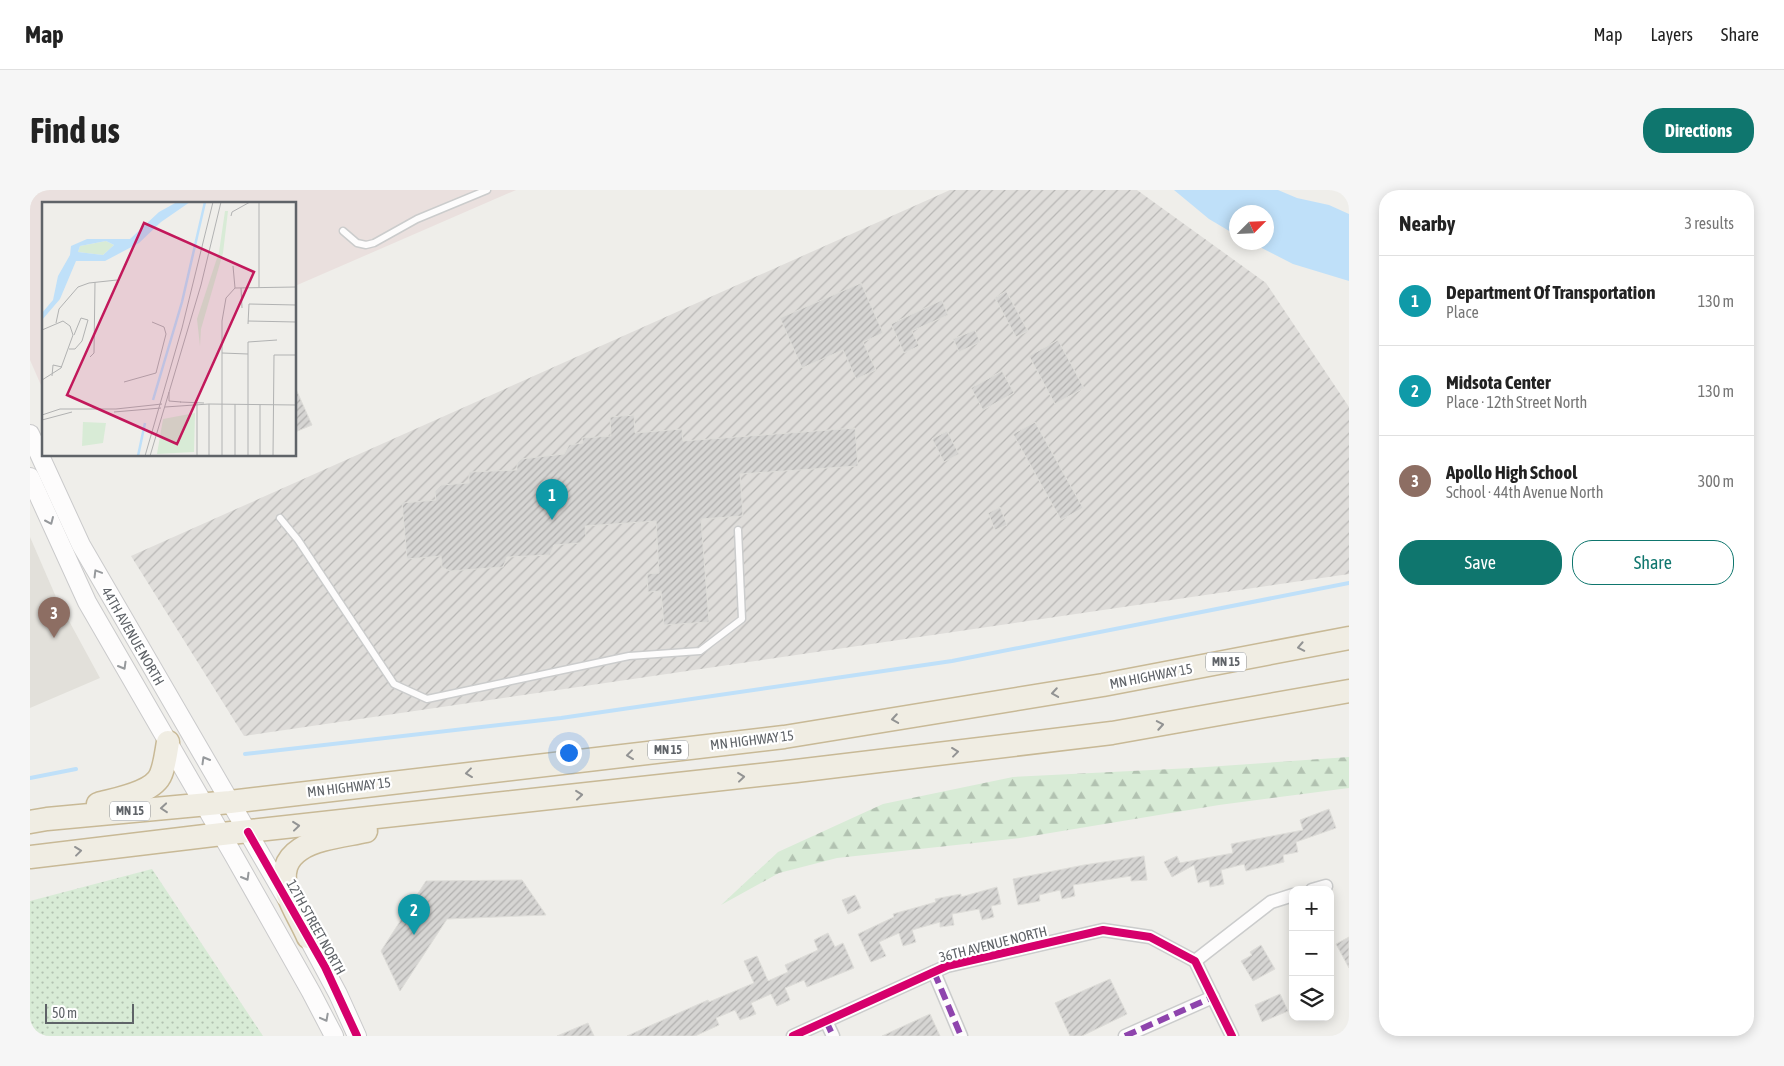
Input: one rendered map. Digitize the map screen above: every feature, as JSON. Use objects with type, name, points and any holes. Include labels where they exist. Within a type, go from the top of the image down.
[{"type":"highway","name":"MN HIGHWAY 15","points":[[38,820],[203,803],[230,802],[784,737],[1104,685],[1349,638]]},
{"type":"highway","points":[[30,857],[806,770],[1112,733],[1349,691]]},
{"type":"highway","points":[[38,820],[148,788],[157,781],[161,774],[168,742]]},
{"type":"highway","points":[[308,937],[288,894],[286,880],[288,861],[305,846],[374,830],[543,799]]},
{"type":"main road","name":"44TH AVENUE NORTH","points":[[30,434],[80,545],[248,832]]},
{"type":"main road","name":"44TH AVENUE NORTH","points":[[30,476],[87,602],[203,803]]},
{"type":"main road","points":[[203,803],[311,992],[334,1036]]},
{"type":"main road","name":"12TH STREET NORTH","points":[[248,832],[335,987],[357,1036]]},
{"type":"street","points":[[1232,1036],[1195,961],[1271,902],[1289,897]]},
{"type":"street","name":"36TH AVENUE NORTH","points":[[793,1036],[946,966],[1103,930],[1150,938],[1195,961]]},
{"type":"street","points":[[934,972],[961,1036]]},
{"type":"street","points":[[1125,1036],[1213,997]]},
{"type":"street","points":[[826,1021],[833,1036]]},
{"type":"lane","points":[[343,231],[357,243],[366,245],[374,243],[418,219],[487,190]]},
{"type":"lane","points":[[280,518],[298,540],[394,684],[427,699],[629,656],[700,651],[742,619],[738,530]]},
{"type":"shaded area","points":[[30,190],[516,190],[296,286],[296,202],[42,202],[42,387],[30,360]]},
{"type":"shaded area","points":[[950,190],[1137,190],[1266,283],[1349,407],[1349,574],[244,736],[131,556]]},
{"type":"shaded area","points":[[30,537],[56,597],[100,678],[30,708]]},
{"type":"green space","points":[[1349,757],[1349,788],[1219,805],[1020,838],[837,858],[779,873],[721,905],[778,852],[883,804],[1013,777],[1192,768]]},
{"type":"green space","points":[[152,869],[263,1036],[30,1036],[30,901]]},
{"type":"water","points":[[1174,190],[1278,190],[1297,198],[1329,205],[1349,214],[1349,281],[1293,264],[1266,250],[1274,250],[1274,205],[1229,205],[1229,231],[1209,219]]},
{"type":"building","points":[[861,283],[883,333],[863,342],[876,370],[856,379],[843,350],[802,368],[780,318]]},
{"type":"building","points":[[1006,291],[1028,331],[1016,337],[995,298]]},
{"type":"building","points":[[942,300],[948,315],[912,331],[919,346],[904,353],[891,324]]},
{"type":"building","points":[[975,330],[980,342],[959,352],[953,339]]},
{"type":"building","points":[[1058,340],[1084,388],[1055,404],[1029,356]]},
{"type":"building","points":[[1002,371],[1014,393],[983,410],[971,388]]},
{"type":"building","points":[[296,389],[312,425],[296,432]]},
{"type":"building","points":[[634,415],[635,433],[682,429],[683,441],[855,428],[858,466],[740,474],[743,516],[701,519],[709,622],[664,625],[661,591],[648,592],[647,574],[659,573],[656,521],[585,526],[586,536],[580,543],[554,545],[550,555],[507,557],[503,567],[450,571],[442,567],[441,556],[407,559],[402,503],[436,500],[435,491],[441,485],[469,483],[469,472],[517,470],[517,463],[521,459],[564,454],[569,445],[583,443],[582,438],[611,436],[610,417]]},
{"type":"building","points":[[1035,422],[1083,508],[1061,520],[1013,434]]},
{"type":"building","points":[[947,431],[959,454],[944,462],[932,439]]},
{"type":"building","points":[[1000,507],[1007,525],[995,530],[988,513]]},
{"type":"building","points":[[1329,809],[1336,828],[1296,842],[1298,852],[1283,855],[1284,862],[1246,871],[1244,864],[1221,870],[1224,884],[1210,887],[1209,880],[1198,883],[1194,865],[1172,877],[1164,862],[1177,856],[1180,863],[1233,853],[1231,844],[1303,830],[1300,820]]},
{"type":"building","points":[[1144,856],[1147,880],[1131,881],[1131,876],[1073,885],[1075,896],[1062,899],[1060,890],[1039,895],[1040,901],[1018,905],[1013,879],[1084,865]]},
{"type":"building","points":[[522,880],[546,915],[447,919],[400,991],[381,951],[426,881]]},
{"type":"building","points":[[997,887],[1001,904],[991,906],[994,917],[982,920],[979,909],[952,914],[954,925],[940,927],[940,922],[912,930],[916,942],[903,946],[899,933],[879,942],[886,956],[871,962],[858,934],[894,917],[893,914],[936,902],[935,899],[961,894],[961,897]]},
{"type":"building","points":[[855,895],[861,908],[848,914],[842,900]]},
{"type":"building","points":[[828,933],[835,947],[843,943],[854,968],[807,987],[804,980],[785,988],[790,1000],[777,1006],[771,994],[751,1003],[756,1014],[740,1020],[735,1010],[716,1018],[719,1025],[695,1036],[627,1036],[708,1000],[709,1002],[754,983],[744,961],[757,956],[768,981],[788,972],[785,965],[818,950],[814,940]]},
{"type":"building","points":[[1349,937],[1349,968],[1336,944]]},
{"type":"building","points":[[1261,945],[1275,969],[1253,981],[1241,961],[1252,955],[1250,952]]},
{"type":"building","points":[[1110,979],[1127,1014],[1082,1036],[1070,1036],[1055,1003]]},
{"type":"building","points":[[1280,994],[1288,1011],[1262,1022],[1255,1005]]},
{"type":"building","points":[[930,1014],[940,1036],[882,1036],[919,1019]]},
{"type":"building","points":[[588,1023],[594,1036],[557,1036]]},
{"type":"waterway","points":[[245,754],[561,718],[952,661],[1349,583]]},
{"type":"waterway","points":[[30,778],[76,769]]},
{"type":"marked path","points":[[934,972],[961,1036]]},
{"type":"marked path","points":[[1125,1036],[1213,997]]},
{"type":"marked path","points":[[826,1021],[833,1036]]},
{"type":"cycle path","points":[[248,832],[325,967],[357,1036]]},
{"type":"cycle path","points":[[793,1036],[947,966],[1103,930],[1150,937],[1195,961],[1232,1036]]},
{"type":"place","name":"Department Of Transportation","points":[[552,520]]},
{"type":"place","name":"Apollo High School","points":[[54,638]]},
{"type":"place","name":"Midsota Center","points":[[414,935]]}]
